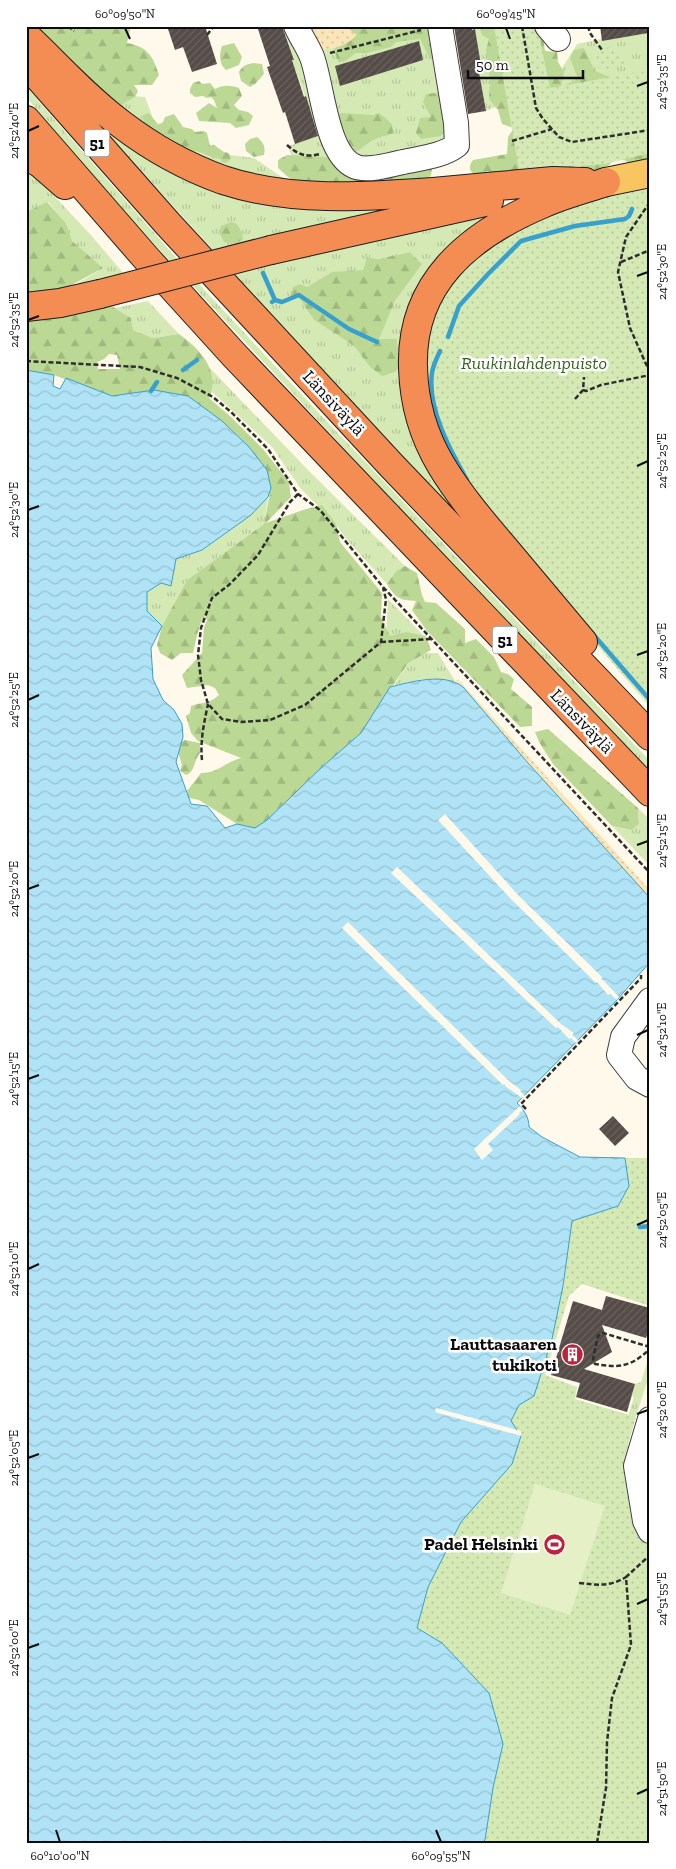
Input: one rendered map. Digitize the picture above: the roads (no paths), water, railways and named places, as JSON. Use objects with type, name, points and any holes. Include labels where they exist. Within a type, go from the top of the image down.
[{"type":"highway","points":[[26,36],[93,100],[144,140],[203,172],[246,186],[301,195],[357,197],[553,181],[606,182]]},
{"type":"highway","name":"Länsiväylä","points":[[26,62],[168,224],[391,465],[650,736]]},
{"type":"highway","name":"Länsiväylä","points":[[26,120],[146,258],[242,363],[650,792]]},
{"type":"highway","points":[[26,155],[41,164],[146,258]]},
{"type":"highway","points":[[26,307],[60,303],[100,294],[271,250],[506,198],[606,182]]},
{"type":"highway","points":[[606,182],[542,204],[518,215],[494,229],[457,256],[431,289],[420,311],[412,353],[414,387],[418,411],[435,454],[461,496],[583,641],[650,731]]},
{"type":"main road","points":[[606,182],[650,173]]},
{"type":"street","points":[[296,26],[312,56],[335,143],[344,158],[354,167],[366,168],[394,164],[449,151],[458,145],[456,123],[433,27]]},
{"type":"street","points":[[650,1000],[623,1037],[620,1055],[637,1078],[650,1085]]},
{"type":"street","points":[[650,1419],[636,1466],[645,1521],[650,1531]]},
{"type":"water","points":[[26,370],[54,375],[53,386],[60,389],[66,378],[112,396],[154,390],[188,396],[222,421],[249,447],[267,470],[271,488],[268,497],[251,515],[202,550],[176,559],[171,586],[161,583],[147,592],[147,611],[162,626],[151,648],[153,679],[163,700],[174,710],[182,724],[183,737],[176,762],[191,804],[207,806],[225,828],[237,824],[255,828],[267,820],[322,767],[361,733],[390,687],[427,680],[447,680],[463,687],[528,763],[650,898],[650,962],[617,1000],[517,1103],[526,1114],[529,1127],[542,1137],[580,1157],[625,1158],[629,1186],[618,1206],[572,1221],[563,1286],[552,1339],[534,1396],[519,1405],[511,1421],[521,1436],[512,1464],[461,1522],[428,1587],[417,1628],[442,1643],[489,1693],[503,1744],[493,1788],[485,1840],[482,1843],[26,1843]]},
{"type":"waterway","points":[[448,337],[459,306],[521,241],[575,226],[625,219],[629,216],[632,209]]},
{"type":"waterway","points":[[263,273],[275,300],[272,302]]},
{"type":"waterway","points":[[275,300],[282,302],[299,295],[349,329],[377,342]]},
{"type":"waterway","points":[[440,351],[432,373],[433,400],[441,428],[467,480]]},
{"type":"waterway","points":[[183,370],[197,360]]},
{"type":"waterway","points":[[151,391],[157,382]]},
{"type":"waterway","points":[[592,633],[650,700]]},
{"type":"waterway","points":[[640,1227],[650,1226]]},
{"type":"place","name":"Lauttasaaren tukikoti","points":[[573,1354]]},
{"type":"place","name":"Padel Helsinki","points":[[554,1544]]},
{"type":"park label","name":"Ruukinlahdenpuisto","points":[[534,363]]}]
